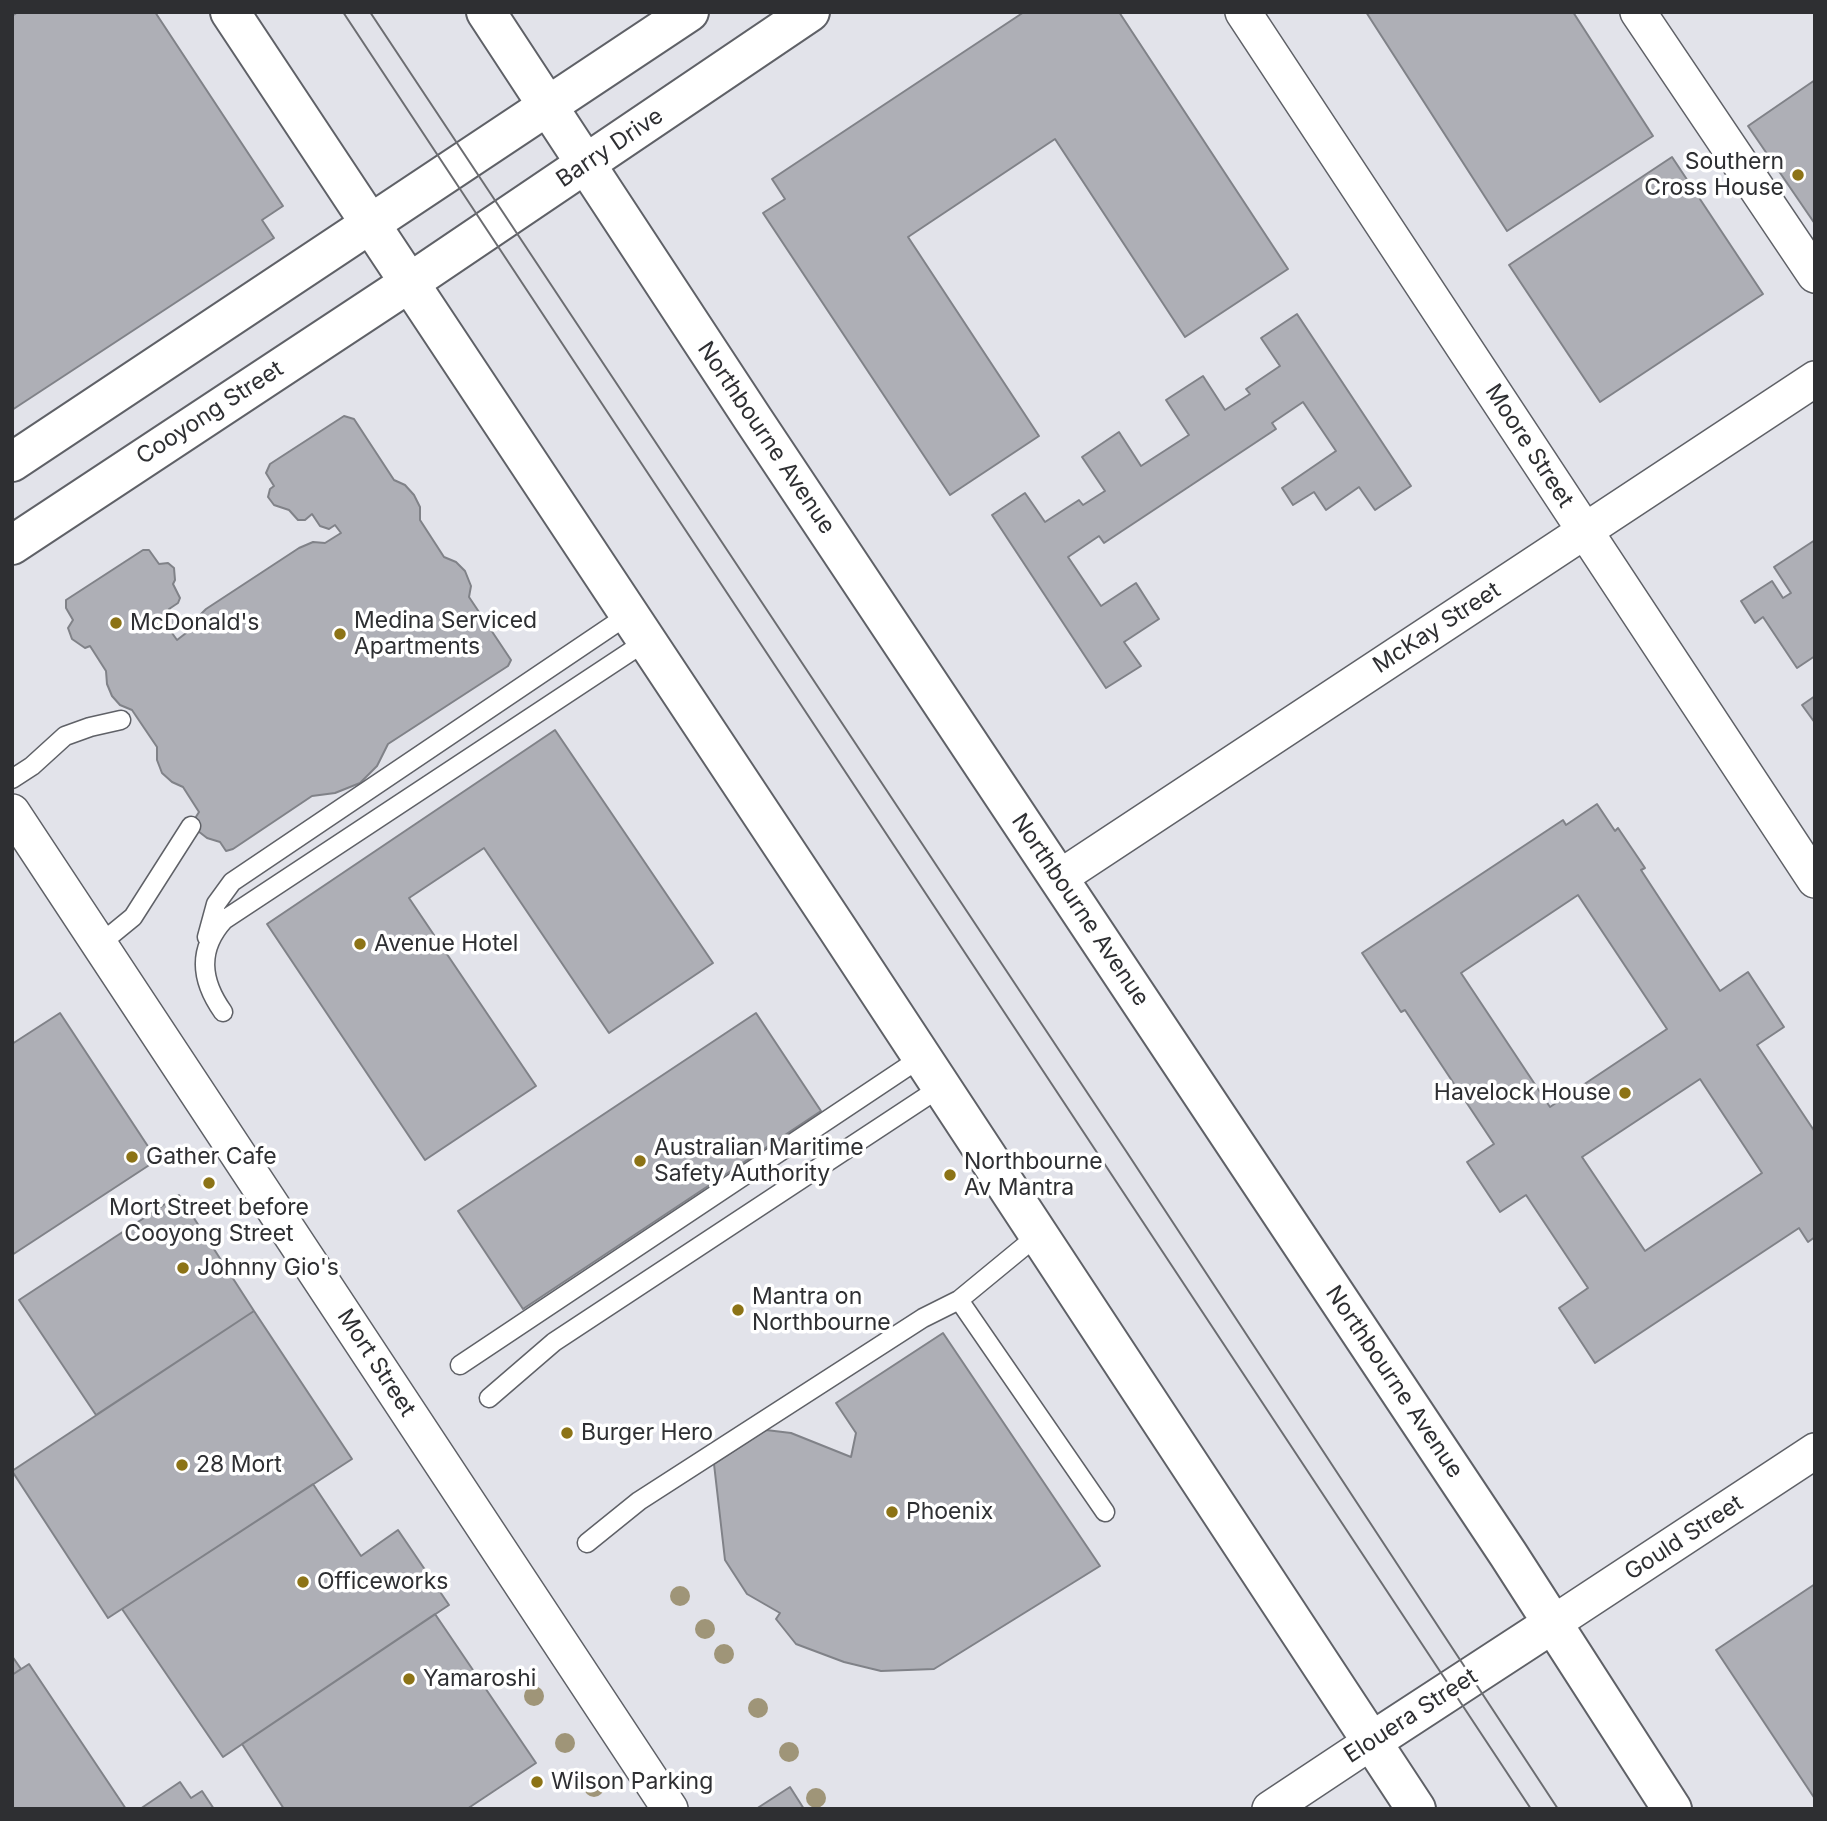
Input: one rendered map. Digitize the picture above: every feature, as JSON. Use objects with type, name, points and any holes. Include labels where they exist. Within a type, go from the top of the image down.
[{"type":"main road","points":[[229,12],[1416,1809]]},
{"type":"main road","name":"Northbourne Avenue","points":[[486,12],[1672,1809]]},
{"type":"main road","points":[[12,463],[690,12]]},
{"type":"main road","name":"Barry Drive","points":[[410,284],[810,12]]},
{"type":"main road","name":"Cooyong Street","points":[[12,545],[410,284]]},
{"type":"main road","name":"Elouera Street","points":[[1371,1742],[1552,1624]]},
{"type":"street","name":"Moore Street","points":[[1244,12],[1815,880]]},
{"type":"street","points":[[1639,12],[1815,275]]},
{"type":"street","name":"McKay Street","points":[[1059,878],[1815,379]]},
{"type":"street","name":"Mort Street","points":[[12,812],[670,1809]]},
{"type":"street","name":"Gould Street","points":[[1552,1624],[1815,1451]]},
{"type":"street","name":"Elouera Street","points":[[1270,1809],[1371,1742]]},
{"type":"lane","points":[[206,951],[212,933],[224,920],[569,693],[637,629]]},
{"type":"lane","points":[[223,1012],[210,994],[206,972],[207,934],[213,912],[232,882],[637,629]]},
{"type":"lane","points":[[12,779],[33,766],[65,736],[121,720]]},
{"type":"lane","points":[[100,944],[133,917],[191,826]]},
{"type":"lane","points":[[489,1398],[554,1342],[849,1147],[931,1072]]},
{"type":"lane","points":[[460,1365],[931,1072]]},
{"type":"lane","points":[[587,1543],[639,1501],[923,1318],[959,1300],[1038,1235]]},
{"type":"lane","points":[[959,1300],[1105,1512]]},
{"type":"building","points":[[18,12],[155,12],[283,206],[262,220],[274,238],[12,410],[12,16]]},
{"type":"building","points":[[1024,12],[1119,12],[1288,269],[1185,337],[1055,139],[908,237],[1039,436],[950,495],[763,213],[785,199],[772,179]]},
{"type":"building","points":[[1366,12],[1573,12],[1653,136],[1507,231]]},
{"type":"building","name":"Southern Cross House","points":[[1815,80],[1815,224],[1748,126]]},
{"type":"building","points":[[1672,157],[1763,294],[1600,402],[1509,265]]},
{"type":"building","points":[[1297,314],[1411,486],[1375,510],[1359,487],[1326,510],[1314,492],[1293,505],[1282,488],[1336,451],[1303,402],[1272,423],[1276,429],[1104,543],[1099,536],[1068,557],[1101,606],[1136,583],[1159,619],[1124,642],[1141,666],[1106,688],[992,515],[1025,493],[1045,522],[1079,500],[1083,505],[1105,491],[1082,457],[1119,432],[1141,466],[1189,435],[1166,400],[1203,376],[1225,410],[1250,394],[1246,389],[1280,366],[1261,338]]},
{"type":"building","name":"Medina Serviced Apartments","points":[[344,416],[354,419],[394,480],[405,485],[414,495],[420,507],[420,520],[444,557],[456,562],[465,571],[471,586],[469,597],[511,660],[508,666],[388,744],[377,766],[360,783],[335,793],[312,796],[226,851],[220,842],[207,838],[198,831],[194,820],[199,812],[183,787],[162,773],[157,760],[157,747],[132,710],[120,705],[112,696],[106,671],[90,646],[85,648],[72,639],[68,628],[73,620],[66,608],[66,600],[143,550],[149,550],[159,564],[168,563],[174,568],[173,584],[180,598],[178,603],[169,609],[175,618],[176,628],[172,633],[177,640],[190,630],[192,623],[206,609],[299,548],[313,542],[325,543],[341,533],[335,525],[329,529],[320,526],[312,514],[305,520],[298,520],[289,510],[274,505],[268,497],[274,486],[266,473],[270,464]]},
{"type":"building","points":[[1815,540],[1815,656],[1797,668],[1763,617],[1755,623],[1741,601],[1772,581],[1783,598],[1791,593],[1774,567]]},
{"type":"building","points":[[1815,696],[1815,723],[1802,705]]},
{"type":"building","name":"Avenue Hotel","points":[[555,730],[713,963],[609,1033],[484,848],[409,898],[536,1086],[425,1160],[267,924]]},
{"type":"building","name":"Havelock House","points":[[1597,804],[1615,831],[1618,828],[1645,868],[1641,870],[1720,991],[1748,972],[1784,1027],[1757,1045],[1815,1132],[1815,1237],[1808,1242],[1799,1228],[1595,1363],[1559,1308],[1588,1288],[1526,1195],[1500,1212],[1467,1162],[1494,1144],[1405,1010],[1401,1012],[1362,953],[1563,820],[1566,825]],"holes":[[[1578,895],[1667,1029],[1550,1107],[1461,973]],[[1700,1079],[1762,1173],[1645,1251],[1582,1157]]]},
{"type":"building","points":[[60,1013],[157,1160],[12,1255],[12,1044]]},
{"type":"building","name":"Australian Maritime Safety Authority","points":[[756,1013],[821,1111],[523,1309],[458,1211]]},
{"type":"building","points":[[179,1195],[254,1311],[96,1415],[19,1300]]},
{"type":"building","name":"28 Mort","points":[[254,1311],[352,1459],[108,1618],[12,1471]]},
{"type":"building","name":"Phoenix","points":[[943,1333],[1100,1566],[934,1669],[881,1671],[844,1662],[796,1644],[776,1619],[780,1613],[747,1594],[725,1560],[714,1464],[766,1430],[791,1433],[851,1457],[856,1433],[836,1403]]},
{"type":"building","points":[[313,1484],[361,1556],[398,1530],[449,1605],[223,1757],[122,1609]]},
{"type":"building","points":[[1815,1584],[1815,1799],[1716,1650]]},
{"type":"building","name":"Yamaroshi","points":[[435,1614],[536,1763],[467,1809],[284,1809],[242,1744]]},
{"type":"building","points":[[12,1656],[21,1669],[12,1675]]},
{"type":"building","points":[[29,1664],[126,1809],[12,1809],[12,1675]]},
{"type":"building","points":[[180,1782],[191,1798],[202,1791],[214,1809],[140,1809]]},
{"type":"building","points":[[790,1787],[804,1809],[756,1809]]},
{"type":"tram line","points":[[343,12],[1531,1809]]},
{"type":"tram line","points":[[370,12],[1126,1151],[1558,1809]]},
{"type":"place","name":"Southern Cross House","points":[[1798,175]]},
{"type":"place","name":"McDonald's","points":[[116,623]]},
{"type":"place","name":"Medina Serviced Apartments","points":[[340,634]]},
{"type":"place","name":"Avenue Hotel","points":[[360,944]]},
{"type":"place","name":"Havelock House","points":[[1625,1093]]},
{"type":"place","name":"Gather Cafe","points":[[132,1157]]},
{"type":"place","name":"Australian Maritime Safety Authority","points":[[640,1161]]},
{"type":"place","name":"Northbourne Av Mantra","points":[[950,1175]]},
{"type":"place","name":"Mort Street before Cooyong Street","points":[[209,1183]]},
{"type":"place","name":"Johnny Gio's","points":[[183,1268]]},
{"type":"place","name":"Mantra on Northbourne","points":[[738,1310]]},
{"type":"place","name":"Burger Hero","points":[[567,1433]]},
{"type":"place","name":"28 Mort","points":[[182,1465]]},
{"type":"place","name":"Phoenix","points":[[892,1512]]},
{"type":"place","name":"Officeworks","points":[[303,1582]]},
{"type":"place","name":"Yamaroshi","points":[[409,1679]]},
{"type":"place","name":"Wilson Parking","points":[[537,1782]]}]
